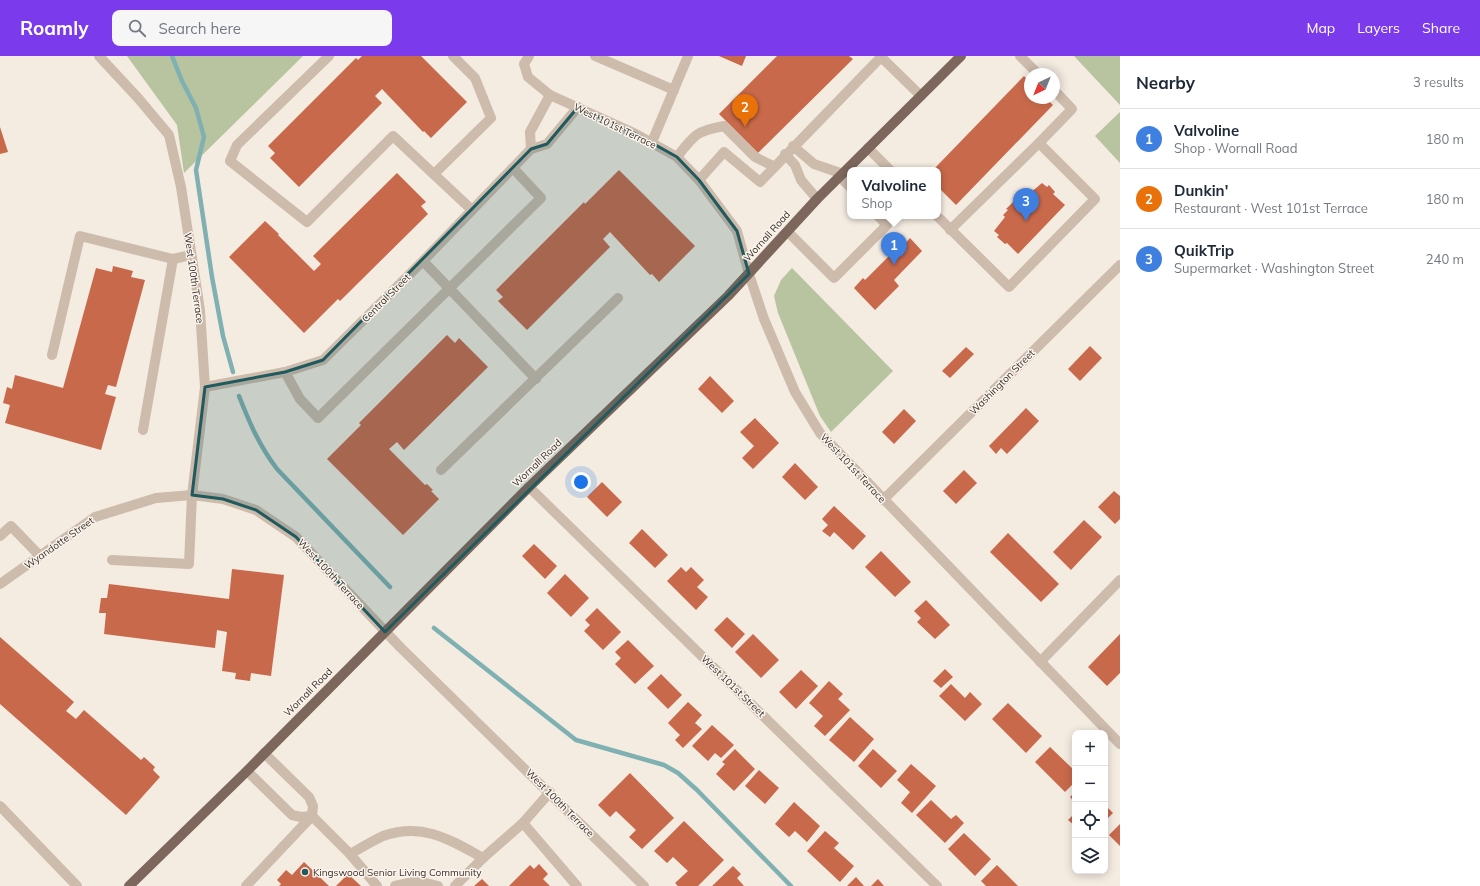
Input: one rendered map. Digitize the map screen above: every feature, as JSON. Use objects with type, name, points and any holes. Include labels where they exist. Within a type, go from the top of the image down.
[{"type":"main road","name":"Wornall Road","points":[[849,167],[961,56]]},
{"type":"main road","name":"Wornall Road","points":[[129,886],[247,771],[529,487],[749,274],[817,199],[847,169]]},
{"type":"street","name":"West 100th Terrace","points":[[99,56],[138,98],[169,135],[180,187],[200,310],[205,387],[192,495],[223,499],[256,510],[296,536],[385,632],[550,792],[644,886]]},
{"type":"street","points":[[329,56],[237,145],[230,161],[307,222],[393,136],[472,210]]},
{"type":"street","points":[[434,174],[492,118],[475,78],[453,56]]},
{"type":"street","name":"West 101st Terrace","points":[[529,56],[524,64],[528,77],[550,95],[652,142],[677,157],[699,180],[737,231],[764,319],[796,392],[820,433],[1120,744]]},
{"type":"street","points":[[595,56],[674,90]]},
{"type":"street","points":[[652,142],[688,56]]},
{"type":"street","points":[[1020,56],[1032,68]]},
{"type":"street","points":[[699,180],[724,152],[760,182],[773,166],[880,57],[921,96]]},
{"type":"street","points":[[531,149],[530,132],[550,95]]},
{"type":"street","points":[[950,230],[1072,109],[1060,96]]},
{"type":"street","name":"Central Street","points":[[205,387],[285,372],[323,360],[423,261],[531,149],[547,144],[578,107]]},
{"type":"street","points":[[677,157],[693,136],[705,129],[724,126],[755,156],[773,166]]},
{"type":"street","points":[[940,219],[1009,287],[1095,199],[1039,143]]},
{"type":"street","points":[[793,146],[814,164],[841,175],[847,183]]},
{"type":"street","points":[[868,148],[887,167]]},
{"type":"street","points":[[785,154],[795,165],[801,180],[817,199]]},
{"type":"street","points":[[285,372],[300,399],[318,418],[541,198],[513,168]]},
{"type":"street","points":[[788,232],[834,278],[887,225],[881,219]]},
{"type":"street","points":[[52,355],[80,236],[173,259],[191,255]]},
{"type":"street","points":[[143,430],[173,259]]},
{"type":"street","points":[[423,261],[536,379]]},
{"type":"street","name":"Washington Street","points":[[883,500],[1120,265]]},
{"type":"street","points":[[441,470],[618,298]]},
{"type":"street","name":"West 101st Street","points":[[529,487],[937,886]]},
{"type":"street","points":[[112,560],[189,564],[192,495]]},
{"type":"street","name":"Wyandotte Street","points":[[0,584],[95,517],[156,498],[192,495]]},
{"type":"street","points":[[0,536],[11,526],[40,556]]},
{"type":"street","points":[[1040,662],[1120,580]]},
{"type":"street","points":[[246,886],[312,816],[313,806],[308,797],[264,753]]},
{"type":"street","points":[[247,771],[292,815],[301,817],[312,816]]},
{"type":"street","points":[[456,886],[483,858],[523,823],[550,792]]},
{"type":"street","points":[[0,806],[75,885]]},
{"type":"street","points":[[312,816],[350,854],[377,886]]},
{"type":"street","points":[[523,823],[577,886]]},
{"type":"street","points":[[350,854],[382,837],[406,830],[431,832],[445,837],[483,858]]},
{"type":"street","points":[[395,886],[418,881],[438,886]]},
{"type":"highlighted area","points":[[578,107],[636,134],[677,157],[699,180],[737,231],[749,274],[385,632],[296,537],[256,510],[223,499],[192,495],[205,387],[285,372],[323,360],[531,149],[547,144]]},
{"type":"green space","points":[[127,56],[303,56],[184,173],[177,125]]},
{"type":"green space","points":[[1074,56],[1120,56],[1120,105]]},
{"type":"green space","points":[[1120,112],[1120,163],[1095,136]]},
{"type":"green space","points":[[792,268],[893,371],[831,432],[820,416],[778,313],[774,296],[781,280]]},
{"type":"building","points":[[362,56],[421,56],[467,102],[431,138],[424,131],[423,132],[382,89],[375,96],[382,103],[299,187],[270,158],[275,153],[268,146],[356,58],[358,60]]},
{"type":"building","points":[[719,56],[746,56],[742,66]]},
{"type":"building","points":[[777,56],[849,56],[853,59],[758,153],[719,114]]},
{"type":"building","points":[[1024,76],[1024,104],[1053,105],[956,205],[941,190],[941,167],[936,167]]},
{"type":"building","points":[[0,127],[8,152],[0,154]]},
{"type":"building","points":[[619,170],[695,246],[659,282],[652,274],[650,275],[610,232],[603,239],[610,247],[527,330],[498,301],[503,297],[496,290],[584,202],[585,204]]},
{"type":"building","points":[[397,173],[426,202],[421,206],[428,214],[340,301],[338,299],[304,333],[229,257],[265,221],[314,271],[321,264],[313,256]]},
{"type":"building","points":[[1042,183],[1047,187],[1049,185],[1055,192],[1053,194],[1065,205],[1018,254],[1007,243],[1005,244],[997,237],[999,235],[994,231],[1005,217],[1003,215],[1008,210],[1006,209],[1021,194],[1023,196],[1027,191],[1030,193]]},
{"type":"building","points":[[910,238],[922,251],[894,280],[899,286],[875,310],[854,288],[863,278],[865,280],[899,246],[901,248]]},
{"type":"building","points":[[113,266],[133,271],[131,277],[145,280],[116,387],[108,385],[105,394],[116,397],[101,450],[5,423],[10,405],[3,403],[7,387],[12,389],[15,375],[63,388],[96,268],[112,272]]},
{"type":"building","points":[[447,335],[455,343],[459,338],[488,367],[404,450],[397,442],[389,449],[425,485],[427,484],[433,490],[431,491],[439,499],[403,535],[327,459],[361,425],[359,423]]},
{"type":"building","points":[[1090,346],[1102,358],[1080,381],[1068,369]]},
{"type":"building","points":[[966,347],[974,354],[950,378],[942,371]]},
{"type":"building","points":[[710,376],[734,401],[722,413],[698,389]]},
{"type":"building","points":[[1026,408],[1039,421],[1007,454],[1001,448],[996,454],[989,446]]},
{"type":"building","points":[[904,409],[916,421],[894,444],[882,432]]},
{"type":"building","points":[[755,418],[779,443],[753,469],[742,458],[754,446],[740,432]]},
{"type":"building","points":[[795,463],[818,487],[805,500],[782,477]]},
{"type":"building","points":[[964,470],[977,483],[956,504],[943,491]]},
{"type":"building","points":[[602,482],[622,502],[607,517],[587,497]]},
{"type":"building","points":[[1114,491],[1120,496],[1120,519],[1115,524],[1098,507]]},
{"type":"building","points":[[834,506],[866,536],[853,550],[834,532],[830,537],[822,531],[828,525],[822,519]]},
{"type":"building","points":[[1084,520],[1102,537],[1071,570],[1053,552]]},
{"type":"building","points":[[642,529],[668,555],[655,568],[629,543]]},
{"type":"building","points":[[1008,533],[1059,584],[1041,602],[990,552]]},
{"type":"building","points":[[534,544],[557,566],[545,579],[522,556]]},
{"type":"building","points":[[881,551],[911,582],[895,597],[865,567]]},
{"type":"building","points":[[681,567],[686,572],[691,567],[704,580],[697,587],[708,597],[696,610],[667,581]]},
{"type":"building","points":[[232,569],[284,575],[271,676],[251,673],[250,681],[235,679],[236,673],[222,671],[227,632],[217,630],[215,648],[104,634],[106,613],[99,613],[101,598],[107,598],[109,584],[229,599]]},
{"type":"building","points":[[565,574],[589,598],[571,617],[547,593]]},
{"type":"building","points":[[926,600],[950,625],[935,639],[917,622],[921,618],[914,611]]},
{"type":"building","points":[[597,608],[621,632],[603,650],[584,631],[590,625],[585,620]]},
{"type":"building","points":[[727,617],[745,634],[732,648],[714,630]]},
{"type":"building","points":[[753,634],[779,660],[761,678],[735,652]]},
{"type":"building","points":[[1120,634],[1120,673],[1107,686],[1088,667]]},
{"type":"building","points":[[0,637],[74,702],[66,711],[76,719],[84,710],[141,760],[144,757],[155,767],[153,770],[160,777],[126,815],[0,704]]},
{"type":"building","points":[[628,640],[654,666],[635,684],[615,664],[621,658],[615,652]]},
{"type":"building","points":[[945,669],[953,677],[941,688],[933,681]]},
{"type":"building","points":[[801,670],[818,686],[796,709],[779,692]]},
{"type":"building","points":[[661,674],[682,695],[668,709],[647,688]]},
{"type":"building","points":[[829,681],[843,694],[838,699],[850,710],[825,736],[814,726],[823,716],[809,703]]},
{"type":"building","points":[[951,684],[965,698],[970,692],[982,704],[965,721],[939,696]]},
{"type":"building","points":[[688,702],[702,715],[695,723],[702,729],[683,748],[675,740],[680,735],[668,723]]},
{"type":"building","points":[[1008,703],[1042,736],[1026,753],[992,719]]},
{"type":"building","points":[[850,717],[874,739],[854,762],[829,740]]},
{"type":"building","points":[[712,725],[734,745],[721,758],[715,753],[708,761],[692,746]]},
{"type":"building","points":[[1050,747],[1072,768],[1072,785],[1065,792],[1035,762]]},
{"type":"building","points":[[735,749],[755,769],[734,791],[716,774],[725,764],[722,762]]},
{"type":"building","points":[[873,749],[897,771],[881,788],[858,766]]},
{"type":"building","points":[[911,764],[936,786],[912,813],[901,803],[910,792],[897,780]]},
{"type":"building","points":[[759,770],[779,788],[765,804],[745,786]]},
{"type":"building","points":[[630,773],[674,818],[642,849],[629,837],[636,830],[616,811],[610,817],[598,805]]},
{"type":"building","points":[[931,800],[951,819],[956,815],[964,823],[945,843],[916,815]]},
{"type":"building","points":[[794,802],[820,826],[807,842],[795,831],[789,837],[775,824]]},
{"type":"building","points":[[1108,808],[1113,813],[1108,818]]},
{"type":"building","points":[[1072,816],[1072,823],[1068,820]]},
{"type":"building","points":[[684,821],[724,860],[698,886],[678,886],[675,883],[688,871],[673,857],[667,863],[654,851]]},
{"type":"building","points":[[1120,824],[1120,846],[1109,835]]},
{"type":"building","points":[[825,831],[839,843],[834,848],[854,866],[840,882],[807,851]]},
{"type":"building","points":[[964,833],[991,859],[975,876],[948,849]]},
{"type":"building","name":"Kingswood Senior Living Community","points":[[304,862],[329,886],[279,886],[281,884],[277,880],[286,870],[292,875]]},
{"type":"building","name":"Kingswood Senior Living Community","points":[[539,864],[548,874],[543,879],[550,886],[509,886],[530,865],[534,869]]},
{"type":"building","points":[[997,865],[1018,886],[986,886],[981,881]]},
{"type":"building","points":[[733,866],[741,874],[737,878],[744,886],[712,886]]},
{"type":"building","name":"Kingswood Senior Living Community","points":[[348,874],[361,886],[336,886]]},
{"type":"building","points":[[856,877],[864,886],[847,886]]},
{"type":"building","name":"Kingswood Senior Living Community","points":[[482,879],[489,886],[474,886]]},
{"type":"building","points":[[878,879],[884,886],[871,886]]},
{"type":"waterway","points":[[172,56],[182,81],[196,108],[204,137],[196,170],[212,277],[223,336],[233,372]]},
{"type":"waterway","points":[[239,396],[255,434],[277,469],[390,587]]},
{"type":"waterway","points":[[434,628],[576,740],[664,765],[678,773],[697,790],[791,886]]},
{"type":"place","name":"Dunkin'","points":[[745,127]]},
{"type":"place","name":"QuikTrip","points":[[1026,221]]},
{"type":"place","name":"Valvoline","points":[[894,265]]},
{"type":"place","name":"Kingswood Senior Living Community","points":[[305,872]]}]
